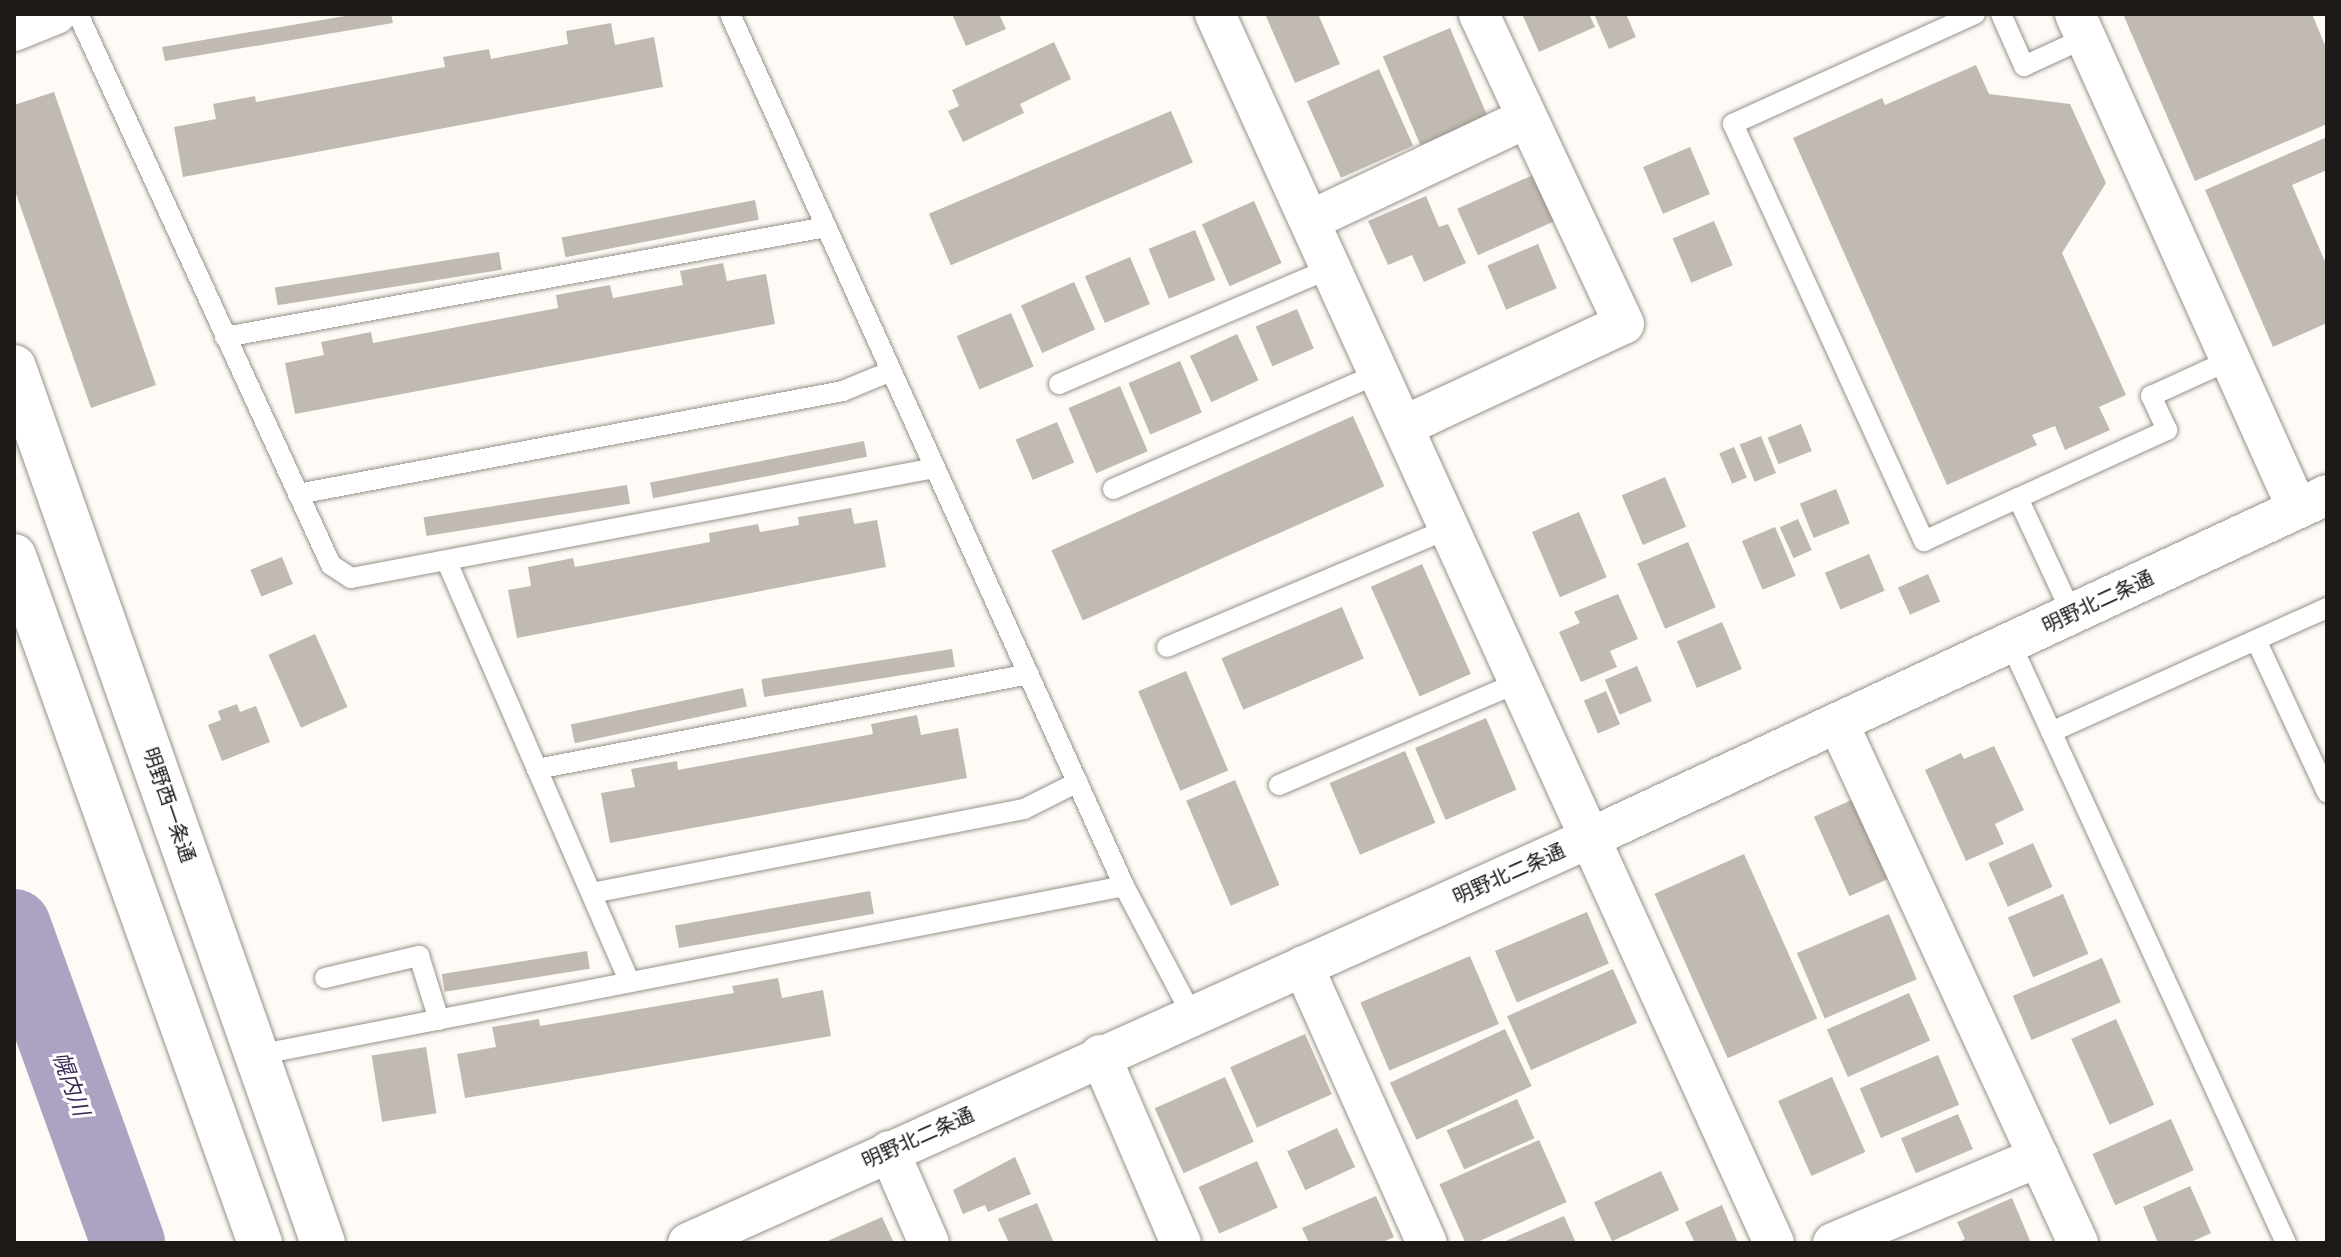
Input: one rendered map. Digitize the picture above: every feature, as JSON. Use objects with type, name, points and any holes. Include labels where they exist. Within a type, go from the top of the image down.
[{"type":"street","points":[[14,31],[56,14]]},
{"type":"street","points":[[1215,14],[1453,527],[1774,1243]]},
{"type":"street","points":[[1406,425],[1624,324],[1479,14]]},
{"type":"street","points":[[2080,26],[2230,360],[2312,502]]},
{"type":"street","points":[[1311,220],[1527,118]]},
{"type":"street","name":"明野西一条通","points":[[14,367],[323,1243]]},
{"type":"street","name":"明野北二条通","points":[[688,1243],[1100,1055],[1592,837],[2312,502]]},
{"type":"street","points":[[14,556],[260,1243]]},
{"type":"street","points":[[1838,723],[2078,1243]]},
{"type":"street","points":[[1303,966],[1427,1243]]},
{"type":"street","points":[[1100,1055],[1181,1243]]},
{"type":"street","points":[[889,1151],[929,1243]]},
{"type":"street","points":[[1833,1243],[2039,1157]]},
{"type":"lane","points":[[78,14],[331,565],[351,578],[935,468]]},
{"type":"lane","points":[[730,14],[1124,886],[1192,1015]]},
{"type":"lane","points":[[1975,14],[1733,124],[1924,541],[2167,430],[2151,396],[2230,360]]},
{"type":"lane","points":[[2001,14],[2024,66],[2080,26]]},
{"type":"lane","points":[[225,337],[826,227]]},
{"type":"lane","points":[[1059,384],[1333,267]]},
{"type":"lane","points":[[298,494],[843,391],[891,371]]},
{"type":"lane","points":[[1113,489],[1382,372]]},
{"type":"lane","points":[[2018,498],[2072,614]]},
{"type":"lane","points":[[1167,647],[1453,527]]},
{"type":"lane","points":[[447,562],[630,982]]},
{"type":"lane","points":[[2051,732],[2327,608]]},
{"type":"lane","points":[[2256,640],[2327,792]]},
{"type":"lane","points":[[2010,642],[2286,1243]]},
{"type":"lane","points":[[537,769],[1029,674]]},
{"type":"lane","points":[[1279,785],[1522,681]]},
{"type":"lane","points":[[592,893],[1024,809],[1078,782]]},
{"type":"lane","points":[[257,1055],[1124,886]]},
{"type":"lane","points":[[325,978],[419,956],[439,1020]]},
{"type":"building","points":[[357,14],[391,14],[393,23],[165,61],[162,47]]},
{"type":"building","points":[[952,14],[999,14],[1006,29],[966,46]]},
{"type":"building","points":[[1265,14],[1318,14],[1340,64],[1295,83]]},
{"type":"building","points":[[1522,14],[1589,14],[1595,27],[1539,52]]},
{"type":"building","points":[[1594,14],[1626,14],[1636,37],[1609,49]]},
{"type":"building","points":[[2123,14],[2312,14],[2327,50],[2327,124],[2195,181]]},
{"type":"building","points":[[611,23],[615,45],[654,37],[663,87],[183,177],[174,127],[216,119],[213,104],[255,96],[256,102],[445,67],[443,57],[489,49],[491,59],[568,44],[566,31]]},
{"type":"building","points":[[1450,28],[1488,116],[1420,145],[1383,57]]},
{"type":"building","points":[[1054,42],[1071,79],[1020,104],[1024,113],[963,142],[948,111],[959,106],[952,90]]},
{"type":"building","points":[[1976,65],[1989,94],[2070,104],[2106,183],[2062,253],[2126,395],[2099,407],[2110,430],[2065,450],[2055,426],[2032,435],[2037,445],[1947,485],[1793,138],[1882,98],[1885,105]]},
{"type":"building","points":[[1379,69],[1413,146],[1341,178],[1307,101]]},
{"type":"building","points":[[54,92],[156,385],[91,408],[14,188],[14,105]]},
{"type":"building","points":[[1171,111],[1193,163],[951,265],[929,214]]},
{"type":"building","points":[[2327,137],[2327,170],[2292,185],[2327,266],[2327,323],[2273,347],[2205,190]]},
{"type":"building","points":[[1690,147],[1710,194],[1663,214],[1643,167]]},
{"type":"building","points":[[1533,175],[1554,222],[1478,255],[1457,209]]},
{"type":"building","points":[[1426,196],[1439,227],[1448,224],[1466,263],[1424,282],[1412,255],[1388,265],[1368,221]]},
{"type":"building","points":[[755,200],[759,220],[565,257],[562,238]]},
{"type":"building","points":[[1254,201],[1282,263],[1230,286],[1202,224]]},
{"type":"building","points":[[1714,221],[1733,265],[1691,283],[1673,239]]},
{"type":"building","points":[[1195,230],[1215,280],[1169,299],[1149,249]]},
{"type":"building","points":[[1538,244],[1557,288],[1506,310],[1487,265]]},
{"type":"building","points":[[499,252],[502,270],[278,305],[275,288]]},
{"type":"building","points":[[1130,257],[1150,304],[1105,323],[1085,276]]},
{"type":"building","points":[[723,263],[727,281],[766,274],[775,324],[295,414],[285,363],[324,355],[321,342],[371,332],[373,343],[558,308],[556,295],[610,285],[613,298],[683,285],[680,271]]},
{"type":"building","points":[[1074,282],[1095,330],[1042,353],[1021,306]]},
{"type":"building","points":[[1297,309],[1314,349],[1272,366],[1256,327]]},
{"type":"building","points":[[1011,313],[1034,366],[979,389],[957,336]]},
{"type":"building","points":[[1237,334],[1259,380],[1211,402],[1190,356]]},
{"type":"building","points":[[1180,361],[1202,413],[1150,434],[1128,383]]},
{"type":"building","points":[[1120,386],[1148,451],[1096,473],[1068,408]]},
{"type":"building","points":[[1353,416],[1384,486],[1083,621],[1052,550]]},
{"type":"building","points":[[1057,422],[1074,463],[1033,480],[1016,440]]},
{"type":"building","points":[[1801,424],[1812,451],[1778,464],[1768,437]]},
{"type":"building","points":[[1761,436],[1776,473],[1755,482],[1740,445]]},
{"type":"building","points":[[864,441],[867,457],[653,498],[650,483]]},
{"type":"building","points":[[1734,447],[1747,477],[1732,484],[1719,453]]},
{"type":"building","points":[[1665,477],[1686,527],[1643,545],[1622,495]]},
{"type":"building","points":[[627,485],[630,504],[427,536],[424,517]]},
{"type":"building","points":[[1836,489],[1850,523],[1814,538],[1800,504]]},
{"type":"building","points":[[851,508],[854,524],[877,520],[886,567],[517,638],[508,590],[531,586],[528,567],[573,558],[575,567],[710,542],[709,533],[758,524],[760,532],[799,525],[798,517]]},
{"type":"building","points":[[1579,512],[1607,577],[1560,597],[1532,532]]},
{"type":"building","points":[[1798,519],[1812,550],[1794,558],[1780,527]]},
{"type":"building","points":[[1775,527],[1796,576],[1763,590],[1742,541]]},
{"type":"building","points":[[1688,542],[1716,607],[1665,629],[1637,563]]},
{"type":"building","points":[[1869,554],[1885,591],[1840,610],[1825,573]]},
{"type":"building","points":[[282,557],[293,584],[261,597],[250,570]]},
{"type":"building","points":[[1422,564],[1471,674],[1420,696],[1371,587]]},
{"type":"building","points":[[1928,574],[1940,601],[1910,615],[1898,587]]},
{"type":"building","points":[[1618,594],[1638,639],[1610,651],[1617,667],[1581,682],[1559,632],[1580,623],[1574,612]]},
{"type":"building","points":[[1342,607],[1364,659],[1243,710],[1221,658]]},
{"type":"building","points":[[1722,622],[1742,669],[1697,688],[1677,641]]},
{"type":"building","points":[[315,634],[348,707],[301,728],[268,655]]},
{"type":"building","points":[[952,649],[955,667],[764,697],[761,679]]},
{"type":"building","points":[[1637,666],[1652,701],[1620,715],[1605,680]]},
{"type":"building","points":[[1186,671],[1228,770],[1180,791],[1138,691]]},
{"type":"building","points":[[743,688],[747,707],[575,743],[571,725]]},
{"type":"building","points":[[1606,691],[1620,724],[1598,734],[1584,700]]},
{"type":"building","points":[[237,704],[240,712],[256,706],[270,742],[222,761],[208,725],[221,720],[218,711]]},
{"type":"building","points":[[917,715],[921,735],[958,728],[967,778],[610,843],[601,793],[635,787],[631,769],[677,761],[678,770],[873,734],[871,724]]},
{"type":"building","points":[[1486,718],[1516,790],[1446,820],[1415,748]]},
{"type":"building","points":[[1994,746],[2024,810],[1995,824],[2004,844],[1966,861],[1925,770],[1961,753],[1964,759]]},
{"type":"building","points":[[1405,751],[1435,823],[1360,855],[1330,783]]},
{"type":"building","points":[[1235,780],[1280,885],[1231,906],[1186,801]]},
{"type":"building","points":[[1856,798],[1891,877],[1849,896],[1814,817]]},
{"type":"building","points":[[2033,843],[2053,887],[2008,907],[1988,863]]},
{"type":"building","points":[[1744,854],[1817,1018],[1728,1058],[1654,894]]},
{"type":"building","points":[[870,891],[874,914],[679,948],[675,925]]},
{"type":"building","points":[[2063,894],[2088,954],[2033,977],[2008,917]]},
{"type":"building","points":[[1587,912],[1609,964],[1517,1003],[1495,951]]},
{"type":"building","points":[[1889,914],[1917,979],[1825,1018],[1797,953]]},
{"type":"building","points":[[587,951],[590,969],[445,992],[442,974]]},
{"type":"building","points":[[1470,956],[1499,1024],[1389,1071],[1360,1002]]},
{"type":"building","points":[[2102,958],[2121,1002],[2031,1040],[2013,996]]},
{"type":"building","points":[[1613,969],[1637,1023],[1531,1070],[1507,1016]]},
{"type":"building","points":[[778,978],[782,998],[823,990],[831,1036],[465,1098],[457,1054],[496,1047],[492,1027],[539,1019],[540,1026],[734,993],[732,986]]},
{"type":"building","points":[[1909,993],[1930,1041],[1848,1077],[1827,1030]]},
{"type":"building","points":[[2116,1019],[2154,1105],[2109,1125],[2071,1039]]},
{"type":"building","points":[[1505,1029],[1532,1086],[1417,1140],[1390,1083]]},
{"type":"building","points":[[1305,1034],[1332,1094],[1257,1128],[1230,1067]]},
{"type":"building","points":[[426,1047],[436,1113],[382,1122],[372,1056]]},
{"type":"building","points":[[1938,1055],[1959,1105],[1881,1138],[1860,1088]]},
{"type":"building","points":[[1225,1077],[1254,1142],[1184,1173],[1155,1108]]},
{"type":"building","points":[[1832,1077],[1865,1152],[1811,1176],[1778,1101]]},
{"type":"building","points":[[1517,1099],[1534,1138],[1464,1170],[1447,1130]]},
{"type":"building","points":[[1958,1114],[1973,1149],[1916,1173],[1901,1138]]},
{"type":"building","points":[[2171,1119],[2194,1170],[2115,1205],[2092,1154]]},
{"type":"building","points":[[1337,1128],[1355,1167],[1305,1190],[1287,1151]]},
{"type":"building","points":[[1539,1140],[1567,1202],[1475,1243],[1466,1243],[1439,1184]]},
{"type":"building","points":[[1015,1157],[1031,1194],[988,1212],[985,1205],[963,1214],[953,1190]]},
{"type":"building","points":[[1257,1161],[1278,1208],[1219,1234],[1199,1187]]},
{"type":"building","points":[[1661,1171],[1679,1210],[1612,1241],[1594,1202]]},
{"type":"building","points":[[2190,1186],[2211,1233],[2189,1243],[2158,1243],[2143,1207]]},
{"type":"building","points":[[1376,1196],[1394,1237],[1381,1243],[1309,1243],[1302,1228]]},
{"type":"building","points":[[2012,1198],[2031,1243],[1956,1243],[1965,1239],[1957,1222]]},
{"type":"building","points":[[1037,1203],[1054,1243],[1009,1243],[998,1219]]},
{"type":"building","points":[[1722,1205],[1738,1243],[1695,1243],[1685,1222]]},
{"type":"building","points":[[1564,1216],[1576,1243],[1501,1243]]},
{"type":"building","points":[[882,1217],[894,1243],[823,1243]]},
{"type":"waterway","name":"幌内川","points":[[14,926],[128,1243]]}]
